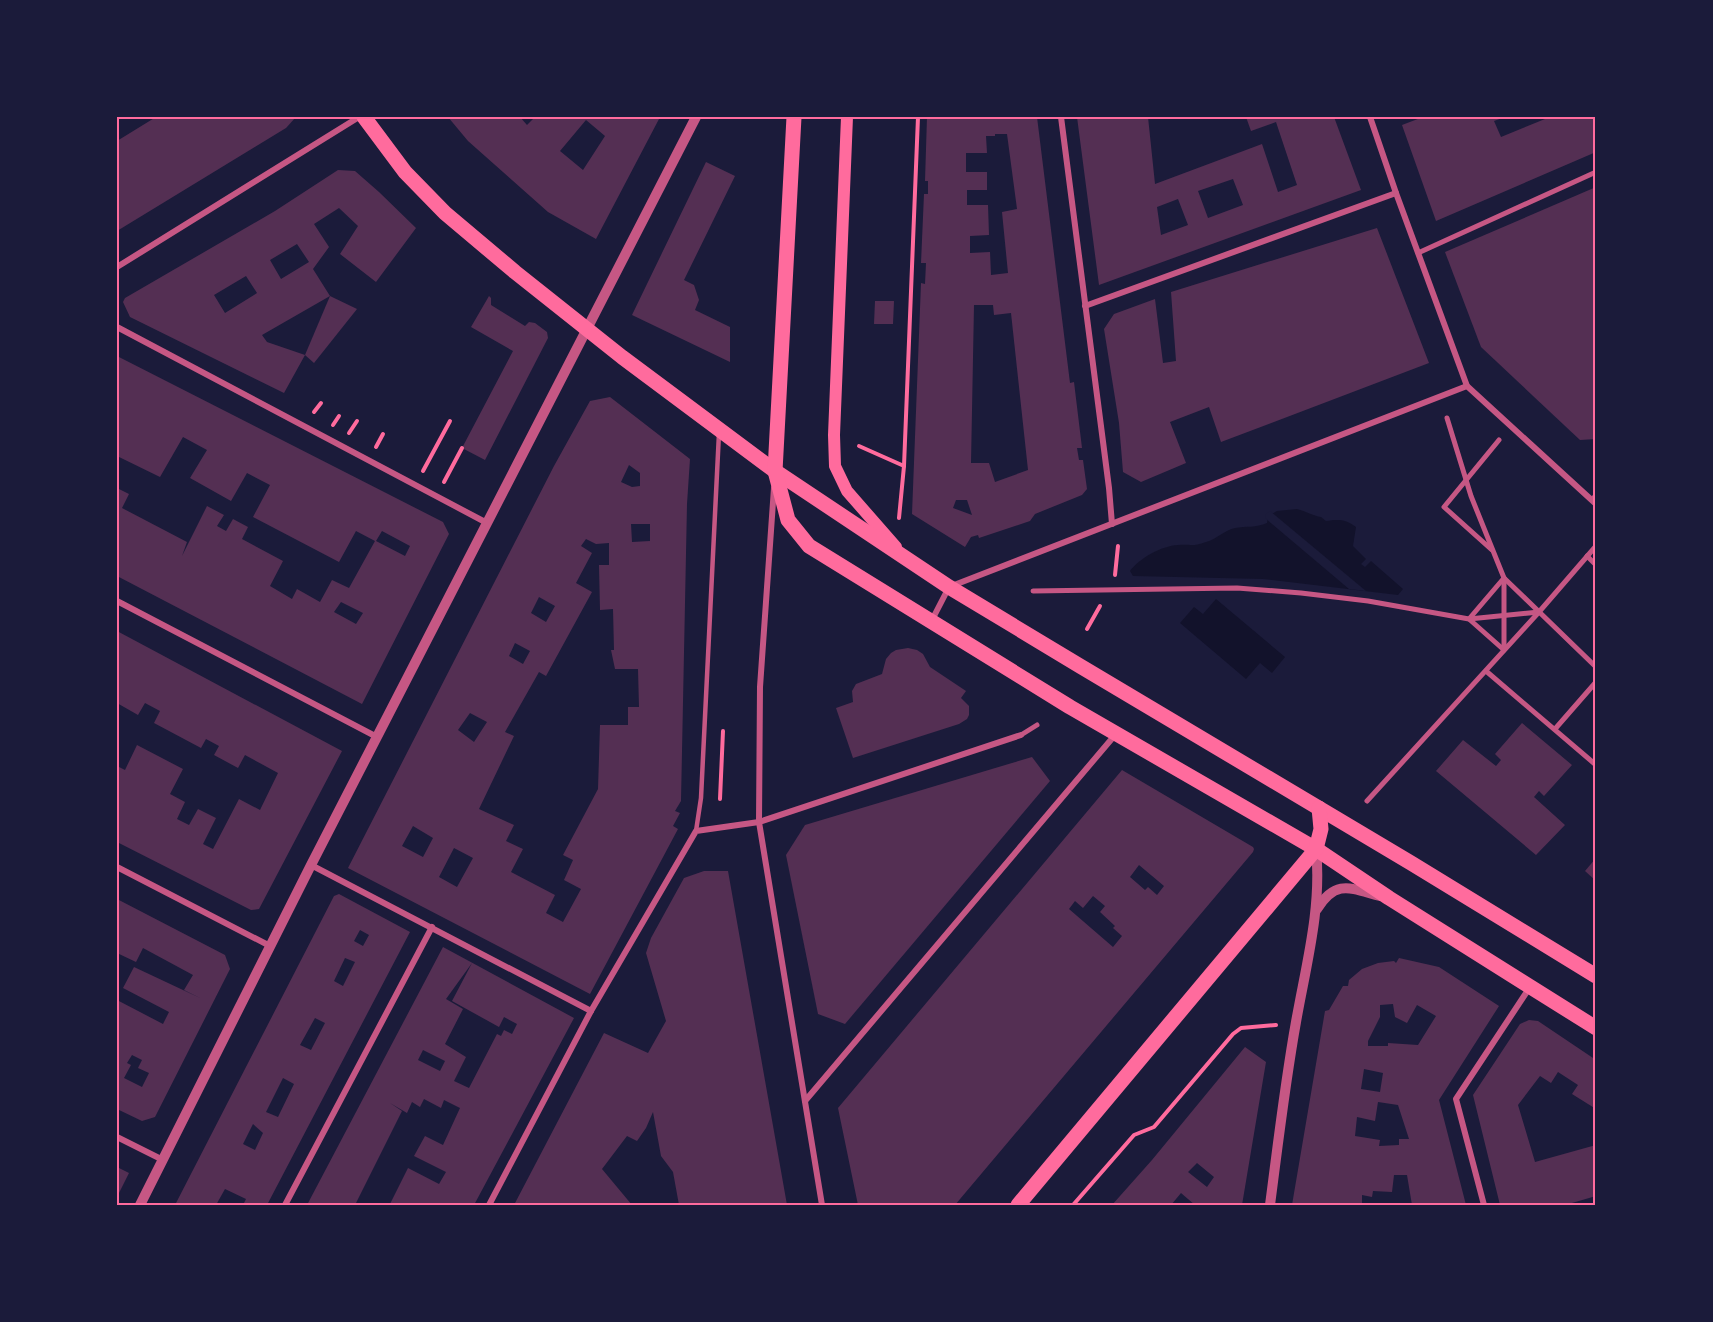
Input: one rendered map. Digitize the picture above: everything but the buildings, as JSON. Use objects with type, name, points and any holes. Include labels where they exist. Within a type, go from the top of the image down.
[{"type":"main road","points":[[364,117],[405,172],[445,213],[515,273],[622,357],[775,471],[901,552],[949,586],[1596,976]]},
{"type":"main road","points":[[794,117],[775,471],[788,520],[809,546],[1115,734],[1316,849],[1389,898],[1596,1028]]},
{"type":"main road","points":[[847,117],[834,435],[835,466],[847,491],[901,552]]},
{"type":"main road","points":[[1018,1205],[1316,849],[1321,829],[1319,808]]},
{"type":"street","points":[[117,267],[359,117]]},
{"type":"street","points":[[140,1205],[311,865],[696,117]]},
{"type":"street","points":[[1061,117],[1112,524]]},
{"type":"street","points":[[1370,117],[1467,386],[1595,500]]},
{"type":"street","points":[[1418,253],[1596,172]]},
{"type":"street","points":[[1085,306],[1396,193]]},
{"type":"street","points":[[117,327],[487,523]]},
{"type":"street","points":[[931,621],[949,586],[1467,386]]},
{"type":"street","points":[[1446,418],[1466,480],[1504,578],[1504,650]]},
{"type":"street","points":[[1494,552],[1444,507],[1499,440]]},
{"type":"street","points":[[775,471],[760,687],[759,822],[822,1205]]},
{"type":"street","points":[[1366,801],[1539,612],[1596,546]]},
{"type":"street","points":[[1587,556],[1596,565]]},
{"type":"street","points":[[1504,578],[1596,666]]},
{"type":"street","points":[[1469,619],[1504,578]]},
{"type":"street","points":[[1033,591],[1237,588],[1368,601],[1469,619],[1539,612]]},
{"type":"street","points":[[117,601],[377,737]]},
{"type":"street","points":[[1469,619],[1504,650]]},
{"type":"street","points":[[1486,670],[1596,765]]},
{"type":"street","points":[[1554,729],[1596,682]]},
{"type":"street","points":[[489,1205],[591,1011],[696,831],[759,822],[1021,735],[1037,725]]},
{"type":"street","points":[[805,1101],[1115,734]]},
{"type":"street","points":[[1270,1205],[1295,1025],[1317,909],[1316,849]]},
{"type":"street","points":[[311,865],[591,1011]]},
{"type":"street","points":[[117,867],[270,946]]},
{"type":"street","points":[[1317,909],[1332,890],[1342,887],[1389,898]]},
{"type":"street","points":[[285,1205],[432,927]]},
{"type":"street","points":[[1484,1205],[1456,1099],[1531,987]]},
{"type":"street","points":[[117,1137],[163,1160]]},
{"type":"lane","points":[[696,831],[701,798],[719,429]]},
{"type":"path","points":[[899,518],[918,117]]},
{"type":"path","points":[[415,485],[450,421]]},
{"type":"path","points":[[859,446],[903,466]]},
{"type":"path","points":[[436,496],[462,448]]},
{"type":"path","points":[[1073,1205],[1134,1135],[1154,1126],[1233,1034],[1241,1028],[1295,1025]]},
{"type":"shaded area","points":[[1297,509],[1326,521],[1342,520],[1356,527],[1353,546],[1366,559],[1361,564],[1365,567],[1371,561],[1403,589],[1398,595],[1263,579],[1133,576],[1130,571],[1145,557],[1158,550],[1178,545],[1201,544],[1235,528],[1263,525],[1267,523],[1268,516],[1277,511]]},
{"type":"shaded area","points":[[1216,599],[1285,657],[1272,673],[1260,663],[1246,679],[1180,623],[1194,607],[1203,614]]},
{"type":"pier","points":[[1270,511],[1366,591],[1349,589],[1265,518]]}]
